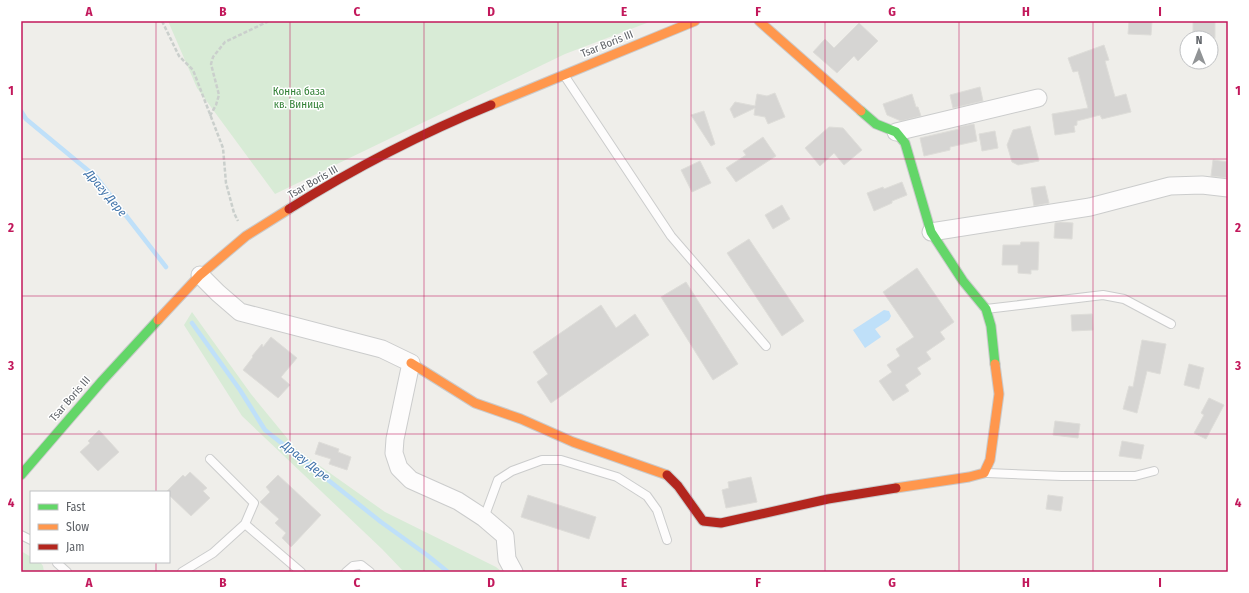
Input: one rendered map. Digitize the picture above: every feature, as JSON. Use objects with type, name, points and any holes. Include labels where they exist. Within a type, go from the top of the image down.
[{"type":"street","name":"Tsar Boris III","points":[[21,475],[102,381],[200,275],[246,236],[296,205],[368,164],[454,120],[695,21]]},
{"type":"street","points":[[200,275],[240,312],[382,349],[411,363],[475,403],[521,419],[573,442],[666,474],[678,486],[703,521],[722,523],[828,499],[969,477],[984,473],[990,460],[999,394],[991,326],[986,309],[963,281],[931,232],[905,143],[896,132],[876,124],[759,21]]},
{"type":"street","points":[[896,132],[1038,98]]},
{"type":"street","points":[[931,232],[1090,207],[1170,186],[1228,188]]},
{"type":"street","points":[[411,363],[395,439],[394,453],[399,468],[411,480],[458,501],[484,518],[505,536],[507,559],[514,572]]},
{"type":"lane","points":[[563,75],[671,236],[766,346]]},
{"type":"lane","points":[[986,309],[1103,295],[1124,299],[1171,324]]},
{"type":"lane","points":[[182,572],[213,553],[245,524],[254,503],[210,459]]},
{"type":"lane","points":[[484,518],[498,480],[512,472],[542,460],[561,460],[617,477],[647,496],[657,510],[667,540]]},
{"type":"lane","points":[[984,473],[1062,476],[1136,476],[1154,471]]},
{"type":"lane","points":[[245,524],[301,572]]},
{"type":"lane","points":[[21,535],[30,540]]},
{"type":"lane","points":[[58,563],[67,572]]},
{"type":"lane","points":[[346,572],[352,566],[361,565],[370,572]]},
{"type":"path","points":[[162,21],[179,56],[193,70],[223,148],[226,184],[234,213],[246,236]]},
{"type":"path","points":[[210,116],[220,95],[210,64],[213,57],[225,42],[268,21]]},
{"type":"green space","name":"Конна база кв. Виница","points":[[168,21],[652,21],[565,54],[275,194],[197,88]]},
{"type":"green space","points":[[192,312],[251,394],[296,449],[385,512],[496,567],[502,572],[404,572],[382,549],[242,416],[184,325]]},
{"type":"green space","points":[[21,551],[30,556],[30,563],[41,563],[44,572],[21,572]]},
{"type":"water","points":[[884,310],[889,311],[891,316],[889,320],[875,329],[881,337],[865,348],[853,330]]},
{"type":"building","points":[[1129,21],[1152,21],[1151,35],[1128,34]]},
{"type":"building","points":[[1193,21],[1215,21],[1215,30],[1193,30]]},
{"type":"building","points":[[859,23],[878,41],[858,61],[854,56],[837,73],[813,52],[825,39],[834,48]]},
{"type":"building","points":[[1104,45],[1109,60],[1105,61],[1115,97],[1126,94],[1131,112],[1102,119],[1100,115],[1077,121],[1077,125],[1074,126],[1075,132],[1055,135],[1052,114],[1088,108],[1078,71],[1073,72],[1068,58]]},
{"type":"building","points":[[980,87],[983,101],[953,108],[950,95]]},
{"type":"building","points":[[775,93],[785,117],[768,124],[765,117],[754,115],[755,108],[734,118],[730,109],[735,102],[755,106],[757,94],[767,96]]},
{"type":"building","points":[[912,94],[916,107],[918,107],[921,116],[901,121],[887,115],[883,104]]},
{"type":"building","points":[[704,111],[715,144],[711,146],[691,115]]},
{"type":"building","points":[[974,124],[977,141],[950,147],[950,150],[924,156],[920,138]]},
{"type":"building","points":[[1030,126],[1039,161],[1018,165],[1012,162],[1007,145],[1013,130]]},
{"type":"building","points":[[829,127],[843,128],[862,150],[844,165],[834,153],[820,166],[805,148]]},
{"type":"building","points":[[995,131],[998,148],[982,151],[979,134]]},
{"type":"building","points":[[763,137],[776,156],[736,182],[726,168],[746,155],[743,151]]},
{"type":"building","points":[[1213,160],[1228,162],[1228,178],[1211,176]]},
{"type":"building","points":[[700,161],[711,183],[692,192],[681,170]]},
{"type":"building","points":[[902,182],[907,195],[874,211],[867,193],[883,187],[884,189]]},
{"type":"building","points":[[1045,186],[1049,203],[1034,206],[1031,188]]},
{"type":"building","points":[[782,205],[790,219],[773,229],[765,215]]},
{"type":"building","points":[[1055,223],[1073,223],[1072,239],[1054,238]]},
{"type":"building","points":[[749,239],[804,321],[782,336],[727,253]]},
{"type":"building","points":[[1021,242],[1039,242],[1038,270],[1031,270],[1031,274],[1018,273],[1018,265],[1002,265],[1003,245],[1020,245]]},
{"type":"building","points":[[917,268],[954,322],[940,332],[945,339],[926,352],[931,359],[917,368],[921,374],[905,385],[909,391],[893,401],[879,381],[892,372],[887,365],[900,356],[896,349],[914,337],[883,292]]},
{"type":"building","points":[[686,282],[738,364],[713,380],[661,297]]},
{"type":"building","points":[[601,305],[616,328],[635,314],[649,335],[551,403],[537,382],[548,374],[533,352]]},
{"type":"building","points":[[1092,314],[1093,330],[1072,331],[1071,315]]},
{"type":"building","points":[[271,337],[297,358],[281,377],[290,385],[278,398],[243,370],[262,344],[263,347]]},
{"type":"building","points":[[1142,340],[1166,344],[1160,374],[1147,371],[1137,413],[1123,409],[1129,386],[1133,387]]},
{"type":"building","points":[[1189,364],[1204,368],[1199,389],[1184,385]]},
{"type":"building","points":[[1209,398],[1224,405],[1206,439],[1194,433],[1204,415],[1201,413]]},
{"type":"building","points":[[1055,421],[1080,424],[1078,438],[1053,435]]},
{"type":"building","points":[[99,430],[119,452],[98,471],[80,452],[90,443],[88,441]]},
{"type":"building","points":[[1122,441],[1144,445],[1141,459],[1119,456]]},
{"type":"building","points":[[319,442],[339,449],[338,452],[351,457],[347,470],[329,464],[331,459],[315,454]]},
{"type":"building","points":[[190,472],[207,488],[203,491],[210,498],[191,516],[170,496],[170,491],[167,491],[183,475],[185,477]]},
{"type":"building","points":[[278,475],[321,515],[291,547],[282,538],[286,533],[275,523],[279,519],[260,502],[270,492],[266,487]]},
{"type":"building","points":[[751,477],[757,502],[726,508],[722,490],[729,488],[728,482]]},
{"type":"building","points":[[528,495],[596,517],[589,539],[521,517]]},
{"type":"building","points":[[1048,495],[1063,497],[1061,511],[1046,509]]},
{"type":"waterway","name":"Драгу Дере","points":[[21,111],[26,119],[96,177],[166,267]]},
{"type":"waterway","name":"Драгу Дере","points":[[192,323],[240,390],[265,430],[381,522],[448,572]]},
{"type":"traffic: fast","points":[[861,111],[876,124],[896,132],[905,143],[931,232],[963,281],[986,309],[991,326],[995,364]]},
{"type":"traffic: fast","points":[[21,475],[102,381],[158,320]]},
{"type":"traffic: slow","points":[[491,105],[695,21]]},
{"type":"traffic: slow","points":[[759,21],[861,111]]},
{"type":"traffic: slow","points":[[158,320],[200,275],[246,236],[289,209]]},
{"type":"traffic: slow","points":[[411,363],[475,403],[521,419],[573,442],[667,475]]},
{"type":"traffic: slow","points":[[896,488],[969,477],[984,473],[990,460],[999,394],[995,364]]},
{"type":"traffic: jam","points":[[289,209],[388,152],[439,127],[491,105]]},
{"type":"traffic: jam","points":[[667,475],[678,486],[703,521],[721,523],[828,499],[896,488]]}]
